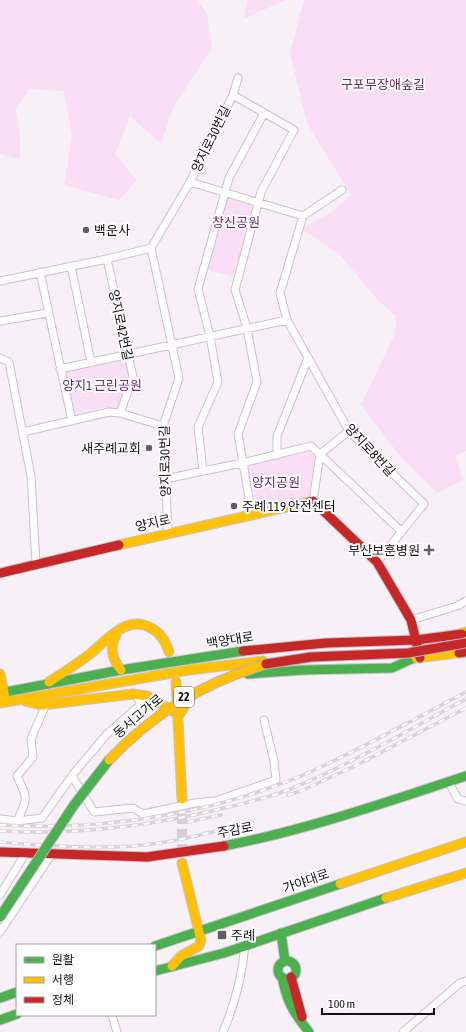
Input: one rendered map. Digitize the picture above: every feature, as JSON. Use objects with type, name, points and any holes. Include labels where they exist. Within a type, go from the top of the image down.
[{"type":"main road","name":"양지로","points":[[0,573],[168,532],[313,501]]},
{"type":"main road","points":[[179,714],[190,697],[208,684],[214,682],[247,675],[303,670],[392,668],[417,658],[416,640],[411,620],[377,562],[313,501]]},
{"type":"main road","points":[[44,686],[76,664],[120,628],[130,624],[144,625],[154,628],[163,637],[169,652]]},
{"type":"main road","points":[[120,628],[112,642],[111,650],[114,663],[121,670]]},
{"type":"main road","name":"백양대로","points":[[2,693],[121,670],[282,646],[416,640],[466,633]]},
{"type":"main road","name":"22","points":[[202,678],[230,667],[278,654],[304,650],[389,645],[466,633]]},
{"type":"main road","name":"동서고가로","points":[[0,917],[85,788],[110,758],[146,724],[162,711],[188,694],[214,682],[255,667],[298,658],[402,654],[466,643]]},
{"type":"main road","name":"백양대로","points":[[3,702],[22,700],[189,670],[261,661],[324,662],[417,658],[464,652]]},
{"type":"main road","points":[[0,674],[3,702]]},
{"type":"main road","points":[[176,682],[179,714],[182,799]]},
{"type":"main road","name":"동서고가로","points":[[153,707],[186,686]]},
{"type":"main road","points":[[22,700],[41,705],[136,695],[147,696],[179,714]]},
{"type":"main road","name":"동서고가로","points":[[0,905],[78,784],[102,753],[119,737]]},
{"type":"main road","name":"주감로","points":[[0,852],[51,855],[147,857],[214,848],[269,837],[339,817],[466,776]]},
{"type":"main road","name":"가야대로","points":[[156,946],[466,842]]},
{"type":"main road","points":[[172,966],[181,956],[199,946],[201,940],[182,863]]},
{"type":"main road","points":[[156,971],[245,946],[466,873]]},
{"type":"main road","points":[[281,933],[284,961]]},
{"type":"main road","points":[[284,961],[280,964],[278,970],[287,977]]},
{"type":"main road","points":[[284,961],[290,962],[294,965],[295,972],[287,977]]},
{"type":"main road","points":[[287,977],[286,997],[295,1014],[309,1032]]},
{"type":"main road","points":[[1,997],[16,992]]},
{"type":"main road","points":[[0,1020],[16,1014]]},
{"type":"street","name":"양지로30번길","points":[[168,532],[162,426],[179,378],[152,248],[190,182],[233,95],[238,78]]},
{"type":"street","name":"양지로30번길","points":[[233,95],[294,130],[262,192],[260,203]]},
{"type":"street","points":[[203,471],[198,427],[218,382],[210,336],[198,289],[229,178],[264,113]]},
{"type":"street","name":"양지로30번길","points":[[190,182],[303,216]]},
{"type":"street","points":[[303,216],[342,190]]},
{"type":"street","points":[[252,515],[238,434],[257,382],[247,328],[235,290],[260,203]]},
{"type":"street","name":"양지로8번길","points":[[303,216],[280,293],[287,320],[349,431],[424,504],[377,562]]},
{"type":"street","points":[[0,281],[107,259],[152,248]]},
{"type":"street","name":"양지로42번길","points":[[107,259],[132,377],[120,413]]},
{"type":"street","points":[[71,266],[91,362]]},
{"type":"street","points":[[40,272],[72,420]]},
{"type":"street","points":[[0,321],[48,313]]},
{"type":"street","points":[[60,369],[127,353],[287,320]]},
{"type":"street","points":[[0,358],[8,362],[31,476],[36,564]]},
{"type":"street","points":[[277,454],[277,436],[308,358]]},
{"type":"street","points":[[23,432],[109,412],[120,413],[162,426]]},
{"type":"street","points":[[313,501],[320,454],[349,431]]},
{"type":"street","points":[[165,479],[242,463],[312,446],[401,531]]},
{"type":"street","points":[[411,620],[457,606],[466,601]]},
{"type":"street","points":[[0,819],[17,821],[42,818],[72,776],[106,734],[141,704],[136,695]]},
{"type":"street","points":[[17,821],[27,801],[25,792],[17,776],[33,757],[31,739],[46,704]]},
{"type":"street","points":[[72,776],[94,812],[133,808],[144,814],[195,803],[215,801],[276,780],[274,761],[264,720]]},
{"type":"street","points":[[448,781],[458,799],[466,801]]},
{"type":"street","points":[[0,895],[25,854]]},
{"type":"street","points":[[0,932],[51,855]]},
{"type":"street","points":[[223,1032],[234,1006],[240,983],[245,946]]},
{"type":"street","points":[[403,1032],[460,983],[466,981]]},
{"type":"street","points":[[112,1016],[117,1032]]},
{"type":"green space","points":[[0,0],[196,0],[207,13],[212,48],[173,108],[161,144],[130,116],[115,154],[137,180],[119,200],[64,185],[72,135],[64,91],[29,89],[16,109],[21,142],[20,159],[0,154]]},
{"type":"green space","points":[[247,0],[287,0],[244,18]]},
{"type":"green space","name":"구포무장애숲길","points":[[304,0],[466,0],[466,451],[455,456],[463,480],[437,493],[400,456],[361,405],[394,336],[396,316],[377,299],[339,254],[302,229],[334,210],[351,195],[307,123],[290,53]]},
{"type":"green space","name":"창신공원","points":[[223,198],[257,205],[235,277],[207,270],[227,199]]},
{"type":"green space","name":"양지1 근린공원","points":[[124,358],[129,376],[118,409],[105,407],[74,414],[66,372]]},
{"type":"green space","name":"양지공원","points":[[308,451],[315,456],[309,498],[257,509],[248,465]]},
{"type":"tunnel","points":[[182,799],[182,861]]},
{"type":"railway","points":[[0,825],[82,825],[123,821],[164,816],[205,807],[244,796],[283,783],[321,767],[376,740],[466,692]]},
{"type":"railway","points":[[0,831],[82,831],[136,825],[189,816],[261,799],[288,790],[334,770],[466,699]]},
{"type":"railway","points":[[288,795],[301,791],[357,765],[466,708]]},
{"type":"railway","points":[[188,822],[221,815]]},
{"type":"railway","points":[[0,842],[67,847],[148,845],[178,840],[252,821]]},
{"type":"traffic: fast","points":[[0,693],[121,670],[243,651]]},
{"type":"traffic: fast","points":[[248,674],[303,670],[392,668],[414,658]]},
{"type":"traffic: fast","points":[[0,917],[74,805],[109,760]]},
{"type":"traffic: fast","points":[[224,846],[316,824],[466,776]]},
{"type":"traffic: fast","points":[[156,946],[340,884]]},
{"type":"traffic: fast","points":[[156,971],[224,953],[386,898]]},
{"type":"traffic: fast","points":[[281,933],[285,961]]},
{"type":"traffic: fast","points":[[287,961],[293,964],[296,970],[293,976],[287,979],[281,976],[278,970],[281,964],[287,961]]},
{"type":"traffic: fast","points":[[282,977],[291,1006],[309,1032]]},
{"type":"traffic: fast","points":[[0,998],[16,992]]},
{"type":"traffic: fast","points":[[0,1020],[16,1014]]},
{"type":"traffic: slow","points":[[119,545],[309,502]]},
{"type":"traffic: slow","points":[[49,682],[85,658],[110,636],[126,626],[134,624],[142,625],[158,632],[165,641],[169,652]]},
{"type":"traffic: slow","points":[[455,635],[466,632]]},
{"type":"traffic: slow","points":[[116,635],[112,653],[115,662],[121,670]]},
{"type":"traffic: slow","points":[[416,658],[466,652]]},
{"type":"traffic: slow","points":[[0,703],[189,670],[263,661]]},
{"type":"traffic: slow","points":[[109,760],[144,727],[181,701],[221,680],[266,664]]},
{"type":"traffic: slow","points":[[0,674],[5,698]]},
{"type":"traffic: slow","points":[[176,682],[182,799]]},
{"type":"traffic: slow","points":[[25,701],[41,705],[133,694],[147,696],[179,715],[191,696]]},
{"type":"traffic: slow","points":[[340,884],[466,842]]},
{"type":"traffic: slow","points":[[172,966],[181,956],[199,946],[201,940],[182,863]]},
{"type":"traffic: slow","points":[[386,898],[466,873]]},
{"type":"traffic: jam","points":[[309,502],[313,501],[377,562],[411,620],[420,658]]},
{"type":"traffic: jam","points":[[0,573],[119,545]]},
{"type":"traffic: jam","points":[[243,651],[326,643],[416,640],[462,634]]},
{"type":"traffic: jam","points":[[266,664],[311,657],[408,653],[466,643]]},
{"type":"traffic: jam","points":[[459,653],[466,652]]},
{"type":"traffic: jam","points":[[0,852],[147,857],[224,846]]},
{"type":"traffic: jam","points":[[291,977],[302,1017]]},
{"type":"place","name":"백운사","points":[[86,230]]},
{"type":"place","name":"새주례교회","points":[[149,448]]},
{"type":"place","name":"주례 119 안전센터","points":[[234,506]]},
{"type":"place","name":"부산보훈병원","points":[[429,550]]},
{"type":"place","name":"주례","points":[[222,935]]}]
